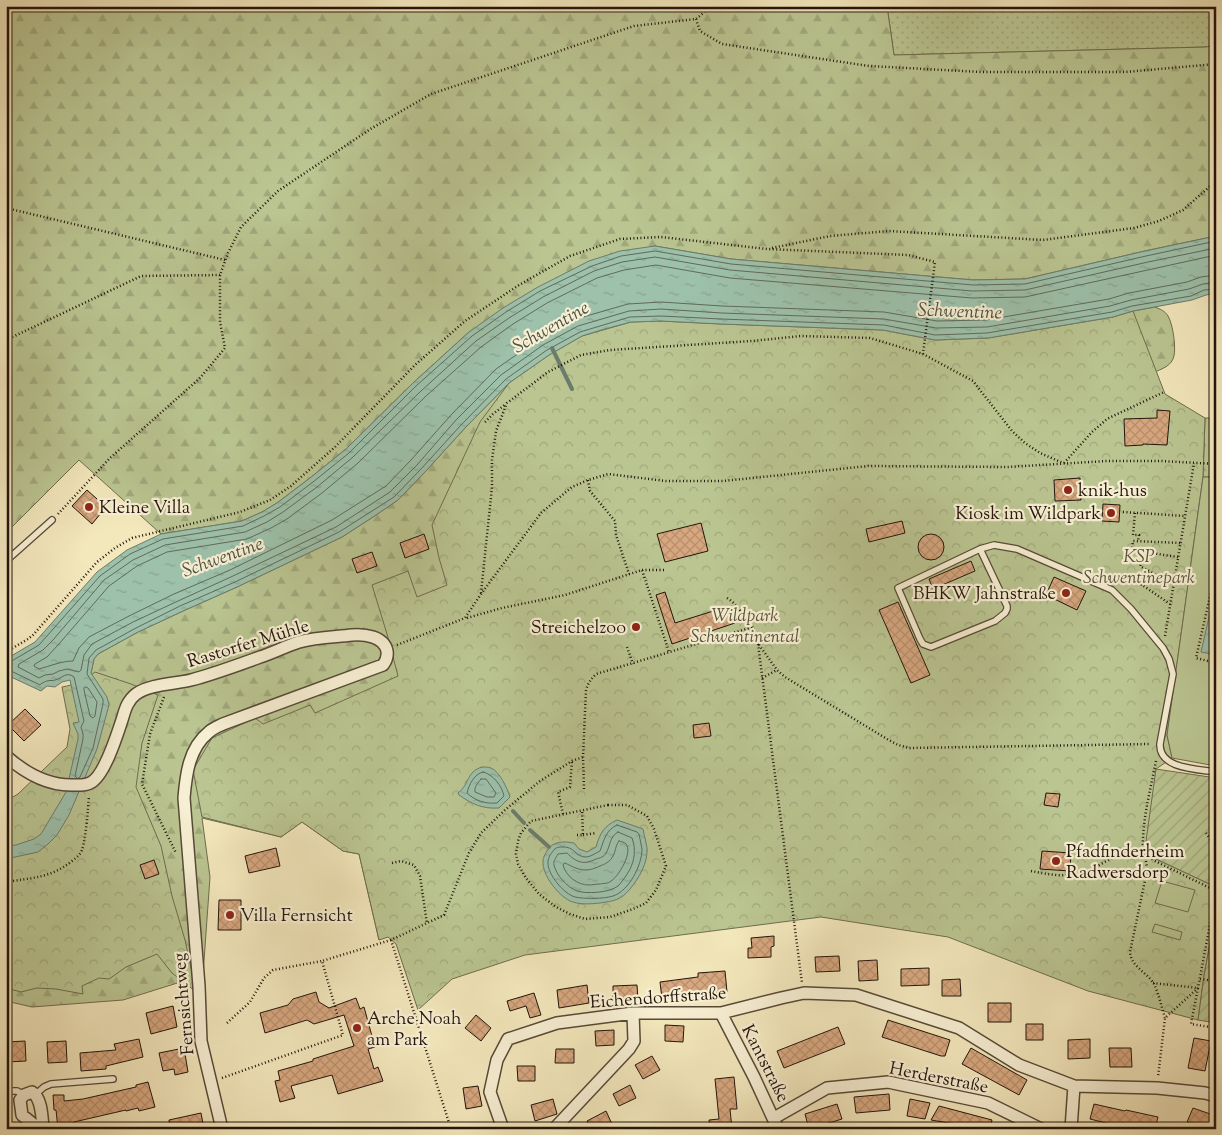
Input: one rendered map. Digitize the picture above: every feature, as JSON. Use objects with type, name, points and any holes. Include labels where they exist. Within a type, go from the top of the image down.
[{"type":"street","name":"Rastorfer Mühle","points":[[85,785],[93,781],[103,768],[130,700],[146,689],[192,679],[259,658],[300,642],[354,635],[373,637],[386,648]]},
{"type":"street","name":"Fernsichtweg","points":[[222,1129],[200,1031],[199,986],[184,798],[185,777],[189,761],[197,745],[209,732],[223,724],[383,665],[387,656],[386,648]]},
{"type":"street","points":[[6,756],[16,765],[44,780],[55,784],[85,785]]},
{"type":"street","name":"Eichendorffstraße","points":[[503,1129],[490,1092],[497,1060],[508,1039],[557,1023],[633,1013],[721,1013],[804,994],[856,995],[959,1028],[1019,1064],[1074,1086],[1157,1088],[1216,1096]]},
{"type":"street","points":[[554,1129],[629,1049],[634,1041],[633,1013]]},
{"type":"street","name":"Kantstraße","points":[[721,1013],[776,1123]]},
{"type":"street","name":"Herderstraße","points":[[776,1123],[827,1088],[888,1082],[988,1103],[1041,1129]]},
{"type":"street","points":[[1071,1129],[1074,1086]]},
{"type":"street","points":[[38,1129],[22,1115],[20,1100],[30,1094],[39,1100],[43,1129]]},
{"type":"lane","points":[[6,561],[52,520]]},
{"type":"lane","points":[[980,549],[1007,606],[1005,613],[995,620],[932,647],[923,644],[898,588],[980,549],[994,545],[1017,549],[1112,590],[1131,609],[1163,648],[1173,674],[1160,744],[1162,755],[1177,765],[1216,772]]},
{"type":"lane","points":[[6,1091],[30,1094],[52,1084],[113,1079]]},
{"type":"path","points":[[52,520],[110,458],[200,378],[225,348],[220,322],[220,275],[241,227],[278,191],[372,128],[431,94],[634,26],[696,18],[708,10],[708,6]]},
{"type":"path","points":[[696,18],[700,31],[722,44],[869,66],[981,72],[1125,72],[1216,64]]},
{"type":"path","points":[[767,249],[830,236],[889,231],[1043,240],[1134,228],[1159,222],[1183,210],[1216,181]]},
{"type":"path","points":[[6,208],[226,260]]},
{"type":"path","points":[[6,652],[33,635],[97,562],[115,548],[132,538],[240,512],[270,500],[290,486],[335,447],[415,365],[464,321],[519,284],[570,256],[620,239],[661,237],[767,249],[908,254],[935,262],[923,354]]},
{"type":"path","points":[[6,340],[141,276],[220,275]]},
{"type":"path","points":[[484,422],[548,372],[581,355],[610,350],[801,336],[870,338],[923,354],[973,381],[1012,431],[1025,443],[1040,453],[1064,463]]},
{"type":"path","points":[[1064,463],[1092,432],[1107,419],[1164,392]]},
{"type":"path","points":[[481,594],[496,431],[508,403]]},
{"type":"path","points":[[465,618],[541,512],[572,487],[608,474],[666,481],[723,481],[868,466],[1007,467],[1125,461],[1216,464]]},
{"type":"path","points":[[1163,648],[1194,462]]},
{"type":"path","points":[[588,480],[590,490],[615,521],[616,535],[629,574]]},
{"type":"path","points":[[1123,512],[1185,516]]},
{"type":"path","points":[[1135,513],[1133,535],[1139,535],[1138,541]]},
{"type":"path","points":[[1178,557],[1132,550],[1133,541],[1180,543]]},
{"type":"path","points":[[1146,552],[1140,566],[1174,584]]},
{"type":"path","points":[[642,570],[669,652]]},
{"type":"path","points":[[386,648],[465,618],[565,595],[642,570],[664,570]]},
{"type":"path","points":[[1141,585],[1150,571]]},
{"type":"path","points":[[1132,578],[1170,604]]},
{"type":"path","points":[[1216,593],[1212,592],[1196,658],[1216,663]]},
{"type":"path","points":[[727,598],[734,602],[753,627],[758,642],[804,994]]},
{"type":"path","points":[[584,789],[583,757],[586,690],[588,683],[596,674],[753,627]]},
{"type":"path","points":[[758,642],[777,670],[793,682],[887,740],[909,748],[1160,744]]},
{"type":"path","points":[[627,647],[633,664]]},
{"type":"path","points":[[762,678],[777,670]]},
{"type":"path","points":[[168,684],[150,734],[142,784],[177,855]]},
{"type":"path","points":[[1157,1088],[1165,1018],[1154,983],[1135,964],[1130,956],[1130,952],[1147,871],[1143,841],[1148,800],[1157,758],[1162,755]]},
{"type":"path","points":[[226,1023],[250,1002],[264,978],[273,970],[322,961],[390,940],[444,915],[469,853],[481,833],[540,781],[572,761],[583,757]]},
{"type":"path","points":[[563,814],[558,792],[570,787],[572,761]]},
{"type":"path","points":[[6,882],[53,873],[62,869],[81,852],[84,843],[89,802],[85,785]]},
{"type":"path","points":[[608,804],[627,805],[647,816],[654,829],[666,866],[656,890],[646,903],[610,917],[585,919],[556,907],[539,894],[526,878],[518,864],[516,854],[521,834],[531,821],[582,810],[608,804]]},
{"type":"path","points":[[582,810],[583,835]]},
{"type":"path","points":[[577,835],[596,833]]},
{"type":"path","points":[[1206,833],[1216,847]]},
{"type":"path","points":[[1031,871],[1071,875],[1082,873],[1128,852],[1144,851],[1153,860],[1212,889],[1215,898],[1191,1024],[1216,1028]]},
{"type":"path","points":[[392,863],[401,861],[414,865],[420,876],[427,924]]},
{"type":"path","points":[[390,940],[451,1129]]},
{"type":"path","points":[[210,1082],[343,1036],[322,961]]},
{"type":"path","points":[[1200,979],[1216,981]]},
{"type":"path","points":[[1154,983],[1198,988]]},
{"type":"path","points":[[1165,1018],[1198,988]]},
{"type":"green space","points":[[6,6],[887,6],[894,55],[1206,47],[1216,45],[1216,236],[1025,279],[973,280],[731,259],[655,246],[469,332],[413,383],[346,449],[277,503],[242,521],[161,534],[79,460],[6,533]]},
{"type":"green space","points":[[887,6],[1216,6],[1216,45],[1206,47],[894,55]]},
{"type":"green space","points":[[1155,307],[1167,314],[1170,320],[1175,350],[1169,365],[1150,374],[379,940],[359,854],[343,851],[302,822],[281,837],[202,818],[210,877],[203,975],[123,1000],[32,1007],[6,1001],[6,859],[39,852],[94,659],[98,654],[138,632],[342,537],[373,517],[398,500],[509,383],[935,340],[988,338],[1113,317]]},
{"type":"green space","name":"Wildpark Schwentinental","points":[[1133,311],[1165,394],[1205,418],[1203,477],[1167,735],[1172,758],[1156,769],[1154,858],[1216,887],[1216,910],[1198,1020],[1088,991],[948,937],[821,917],[525,955],[452,979],[418,1010],[396,944],[388,937],[379,940],[359,854],[343,851],[302,822],[281,837],[202,817],[193,770],[212,738],[255,718],[263,724],[310,705],[315,713],[398,676],[372,585],[408,571],[417,597],[447,585],[432,525],[480,422],[509,383],[549,355],[582,336],[631,322],[661,321],[883,330],[935,340],[988,338],[1113,317]]},
{"type":"green space","points":[[1205,418],[1216,418],[1216,477],[1203,477]]},
{"type":"green space","points":[[1203,477],[1216,477],[1216,766],[1172,758],[1167,735]]},
{"type":"green space","points":[[95,672],[158,695],[142,743],[136,787],[161,846],[172,896],[185,940],[195,991],[172,973],[157,954],[126,967],[109,979],[99,978],[82,986],[83,994],[56,989],[37,988],[21,992],[6,988],[6,801],[18,794],[67,747],[70,729],[62,687],[79,682]]},
{"type":"green space","points":[[1156,769],[1216,778],[1216,887],[1154,858],[1146,841]]},
{"type":"green space","points":[[1162,881],[1195,890],[1188,912],[1155,903]]},
{"type":"green space","points":[[1216,910],[1216,1023],[1198,1020]]},
{"type":"green space","points":[[1155,924],[1182,932],[1180,940],[1152,932]]},
{"type":"water","name":"Schwentine","points":[[1216,236],[1216,293],[1113,317],[988,338],[935,340],[883,330],[661,321],[631,322],[582,336],[549,355],[509,383],[398,500],[373,517],[342,537],[138,632],[98,654],[94,659],[91,673],[107,697],[109,705],[97,749],[69,815],[57,835],[38,852],[6,859],[6,846],[34,839],[41,834],[66,792],[78,739],[73,723],[79,722],[70,680],[62,682],[55,687],[47,686],[41,691],[9,676],[6,677],[6,659],[35,642],[97,572],[127,550],[161,534],[242,521],[277,503],[346,449],[413,383],[469,332],[503,308],[538,287],[589,261],[620,251],[655,246],[731,259],[973,280],[1025,279]]},
{"type":"water","points":[[1214,595],[1216,596],[1216,655],[1201,652]]},
{"type":"water","points":[[482,767],[494,770],[507,789],[510,797],[499,808],[487,808],[478,805],[458,793],[465,786],[473,772]]},
{"type":"water","points":[[617,820],[643,829],[647,854],[637,880],[623,896],[613,901],[585,904],[565,898],[552,884],[543,866],[544,856],[549,848],[559,842],[566,842],[574,843],[579,849],[587,852],[596,847],[603,830]]},
{"type":"building","points":[[1157,410],[1170,411],[1167,445],[1143,444],[1125,446],[1124,419],[1157,418]]},
{"type":"building","name":"knik-hus","points":[[1080,478],[1081,500],[1055,501],[1054,480]]},
{"type":"building","name":"Kleine Villa","points":[[87,490],[106,507],[92,524],[72,506]]},
{"type":"building","name":"Kiosk im Wildpark","points":[[1103,504],[1120,505],[1119,522],[1102,521]]},
{"type":"building","points":[[902,521],[905,533],[869,542],[866,529]]},
{"type":"building","points":[[701,523],[708,551],[665,562],[657,534]]},
{"type":"building","points":[[424,534],[429,549],[405,558],[400,543]]},
{"type":"building","points":[[931,534],[940,538],[944,547],[940,556],[931,560],[922,556],[918,547],[922,538]]},
{"type":"building","points":[[372,552],[377,566],[357,573],[352,559]]},
{"type":"building","points":[[971,561],[975,571],[933,589],[929,579]]},
{"type":"building","name":"BHKW Jahnstraße","points":[[1054,577],[1086,591],[1077,610],[1046,595]]},
{"type":"building","points":[[665,592],[675,623],[726,607],[728,614],[732,613],[735,623],[672,644],[656,595]]},
{"type":"building","points":[[898,602],[930,675],[911,683],[879,610]]},
{"type":"building","points":[[25,709],[41,725],[24,741],[8,725]]},
{"type":"building","points":[[709,723],[711,736],[694,738],[693,725]]},
{"type":"building","points":[[1046,793],[1060,794],[1058,807],[1044,805]]},
{"type":"building","points":[[276,848],[280,866],[249,873],[245,856]]},
{"type":"building","name":"Pfadfinderheim Radwersdorp","points":[[1042,851],[1071,853],[1070,871],[1040,869]]},
{"type":"building","points":[[154,860],[159,874],[145,879],[140,865]]},
{"type":"building","name":"Villa Fernsicht","points":[[219,900],[241,900],[241,930],[218,930]]},
{"type":"building","points":[[774,936],[771,957],[748,958],[748,948],[752,948],[751,938]]},
{"type":"building","points":[[839,956],[840,971],[816,972],[815,957]]},
{"type":"building","points":[[877,960],[878,980],[859,981],[858,961]]},
{"type":"building","points":[[929,968],[929,985],[901,986],[901,969]]},
{"type":"building","points":[[725,971],[727,992],[683,995],[662,999],[660,982],[698,977],[698,973]]},
{"type":"building","points":[[960,979],[961,996],[942,996],[942,980]]},
{"type":"building","points":[[587,985],[589,1003],[559,1008],[557,990]]},
{"type":"building","points":[[637,985],[638,1000],[613,1000],[613,986]]},
{"type":"building","points":[[316,992],[319,1002],[329,1008],[356,998],[360,1009],[364,1007],[375,1047],[368,1049],[374,1069],[378,1067],[383,1081],[338,1094],[332,1075],[291,1086],[295,1098],[280,1102],[275,1081],[280,1080],[278,1071],[354,1046],[344,1015],[314,1024],[307,1020],[265,1033],[260,1013],[288,1005],[293,999]]},
{"type":"building","points":[[534,993],[541,1015],[530,1018],[526,1006],[510,1011],[507,1001]]},
{"type":"building","points":[[988,1003],[1011,1003],[1011,1022],[988,1022]]},
{"type":"building","points":[[173,1006],[177,1027],[151,1034],[146,1013]]},
{"type":"building","points":[[476,1015],[491,1028],[481,1041],[465,1028]]},
{"type":"building","points":[[888,1020],[950,1040],[945,1056],[882,1037]]},
{"type":"building","points":[[1026,1024],[1043,1024],[1043,1040],[1026,1040]]},
{"type":"building","points":[[665,1025],[684,1026],[683,1042],[665,1041]]},
{"type":"building","points":[[838,1027],[845,1044],[784,1068],[777,1051]]},
{"type":"building","points":[[614,1030],[614,1045],[596,1046],[595,1031]]},
{"type":"building","points":[[1194,1038],[1211,1041],[1205,1071],[1188,1068]]},
{"type":"building","points":[[139,1039],[143,1057],[106,1066],[106,1069],[81,1071],[80,1053],[116,1050],[114,1044]]},
{"type":"building","points":[[1090,1039],[1090,1058],[1068,1059],[1068,1040]]},
{"type":"building","points":[[25,1041],[26,1061],[7,1062],[7,1042]]},
{"type":"building","points":[[66,1041],[67,1062],[48,1063],[47,1042]]},
{"type":"building","points":[[184,1048],[188,1072],[175,1075],[174,1069],[163,1071],[159,1053]]},
{"type":"building","points":[[971,1048],[1027,1080],[1019,1095],[962,1064]]},
{"type":"building","points":[[1109,1048],[1131,1048],[1132,1067],[1110,1067]]},
{"type":"building","points":[[556,1049],[574,1049],[574,1063],[555,1063]]},
{"type":"building","points":[[652,1056],[660,1070],[643,1079],[635,1065]]},
{"type":"building","points":[[517,1066],[535,1066],[535,1081],[518,1081]]},
{"type":"building","points":[[734,1077],[737,1109],[730,1109],[732,1129],[710,1129],[709,1120],[719,1119],[715,1079]]},
{"type":"building","points":[[148,1082],[155,1107],[139,1111],[138,1108],[126,1110],[74,1122],[75,1129],[58,1129],[53,1095],[64,1095],[64,1101],[83,1099],[136,1087],[136,1085]]},
{"type":"building","points":[[630,1085],[636,1098],[619,1106],[613,1094]]},
{"type":"building","points":[[478,1086],[482,1106],[466,1109],[463,1088]]},
{"type":"building","points":[[889,1094],[890,1110],[856,1113],[854,1097]]},
{"type":"building","points":[[553,1099],[557,1114],[535,1121],[531,1105]]},
{"type":"building","points":[[910,1099],[930,1103],[925,1119],[907,1116]]},
{"type":"building","points":[[837,1104],[842,1119],[809,1129],[805,1114]]},
{"type":"building","points":[[1094,1104],[1158,1117],[1155,1129],[1123,1123],[1122,1127],[1090,1119]]},
{"type":"building","points":[[939,1106],[992,1120],[990,1129],[954,1129],[955,1124],[931,1120]]},
{"type":"building","points":[[1193,1108],[1216,1116],[1216,1129],[1206,1129],[1187,1122]]},
{"type":"building","points":[[606,1111],[612,1124],[603,1129],[591,1129],[587,1121]]},
{"type":"building","points":[[201,1113],[204,1129],[170,1129],[169,1120]]},
{"type":"waterway","name":"Schwentine","points":[[552,348],[572,389]]},
{"type":"waterway","points":[[513,811],[524,823]]},
{"type":"waterway","points":[[530,830],[549,847]]},
{"type":"place","name":"knik-hus","points":[[1068,490]]},
{"type":"place","name":"Kleine Villa","points":[[89,507]]},
{"type":"place","name":"Kiosk im Wildpark","points":[[1111,513]]},
{"type":"place","name":"BHKW Jahnstraße","points":[[1066,593]]},
{"type":"place","name":"Streichelzoo","points":[[636,627]]},
{"type":"place","name":"Pfadfinderheim Radwersdorp","points":[[1056,861]]},
{"type":"place","name":"Villa Fernsicht","points":[[230,915]]},
{"type":"place","name":"Arche Noah am Park","points":[[357,1028]]},
{"type":"park label","name":"KSP Schwentinepark","points":[[1139,566]]}]
